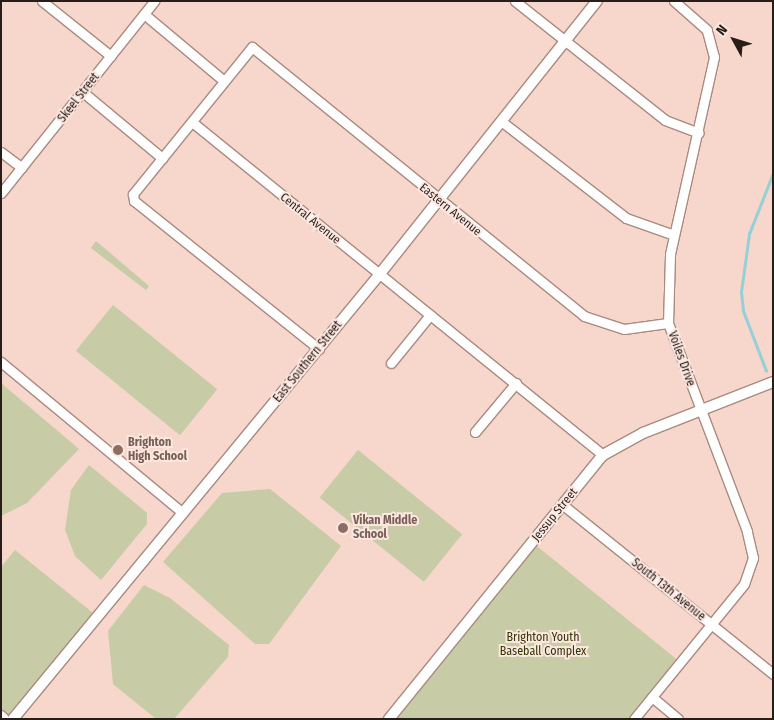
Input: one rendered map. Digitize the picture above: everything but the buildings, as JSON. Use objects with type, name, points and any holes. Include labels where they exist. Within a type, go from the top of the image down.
[{"type":"street","points":[[42,1],[111,56]]},
{"type":"street","name":"Skeel Street","points":[[1,193],[84,93],[154,1]]},
{"type":"street","name":"East Southern Street","points":[[13,719],[319,349],[597,1]]},
{"type":"street","name":"Voiles Drive","points":[[634,719],[747,578],[753,549],[668,323],[666,278],[674,235],[713,67],[713,43],[704,26],[674,1]]},
{"type":"street","points":[[518,2],[665,120],[699,133]]},
{"type":"street","points":[[144,14],[224,81],[133,194],[134,201],[319,349]]},
{"type":"street","name":"Eastern Avenue","points":[[224,81],[252,47],[438,200],[588,319],[624,329],[668,323]]},
{"type":"street","points":[[84,93],[162,158]]},
{"type":"street","points":[[500,121],[626,218],[674,235]]},
{"type":"street","name":"Central Avenue","points":[[192,122],[602,455]]},
{"type":"street","points":[[1,152],[22,168]]},
{"type":"street","points":[[391,363],[430,315]]},
{"type":"street","points":[[1,362],[183,513]]},
{"type":"street","name":"Jessup Street","points":[[390,719],[602,455],[622,442],[773,382]]},
{"type":"street","points":[[475,432],[516,384]]},
{"type":"street","name":"South 13th Avenue","points":[[563,505],[773,674]]},
{"type":"street","points":[[652,697],[678,719]]},
{"type":"green space","points":[[96,241],[149,286],[146,290],[91,248]]},
{"type":"green space","points":[[113,305],[217,389],[180,435],[76,351]]},
{"type":"green space","points":[[1,383],[79,449],[27,503],[1,516]]},
{"type":"green space","points":[[358,450],[462,534],[424,582],[320,497]]},
{"type":"green space","points":[[89,465],[147,513],[147,524],[101,580],[75,556],[65,530],[71,490]]},
{"type":"green space","points":[[270,489],[341,546],[269,644],[255,644],[163,562],[222,493]]},
{"type":"green space","name":"Brighton Youth Baseball Complex","points":[[533,543],[680,662],[634,719],[389,719]]},
{"type":"green space","points":[[15,550],[98,617],[13,719],[1,717],[1,567]]},
{"type":"green space","points":[[144,585],[170,598],[229,645],[228,657],[174,719],[156,719],[113,684],[108,631]]},
{"type":"waterway","points":[[766,371],[743,311],[741,292],[749,234],[773,173]]},
{"type":"place","name":"Brighton High School","points":[[118,450]]},
{"type":"place","name":"Vikan Middle School","points":[[343,528]]}]
